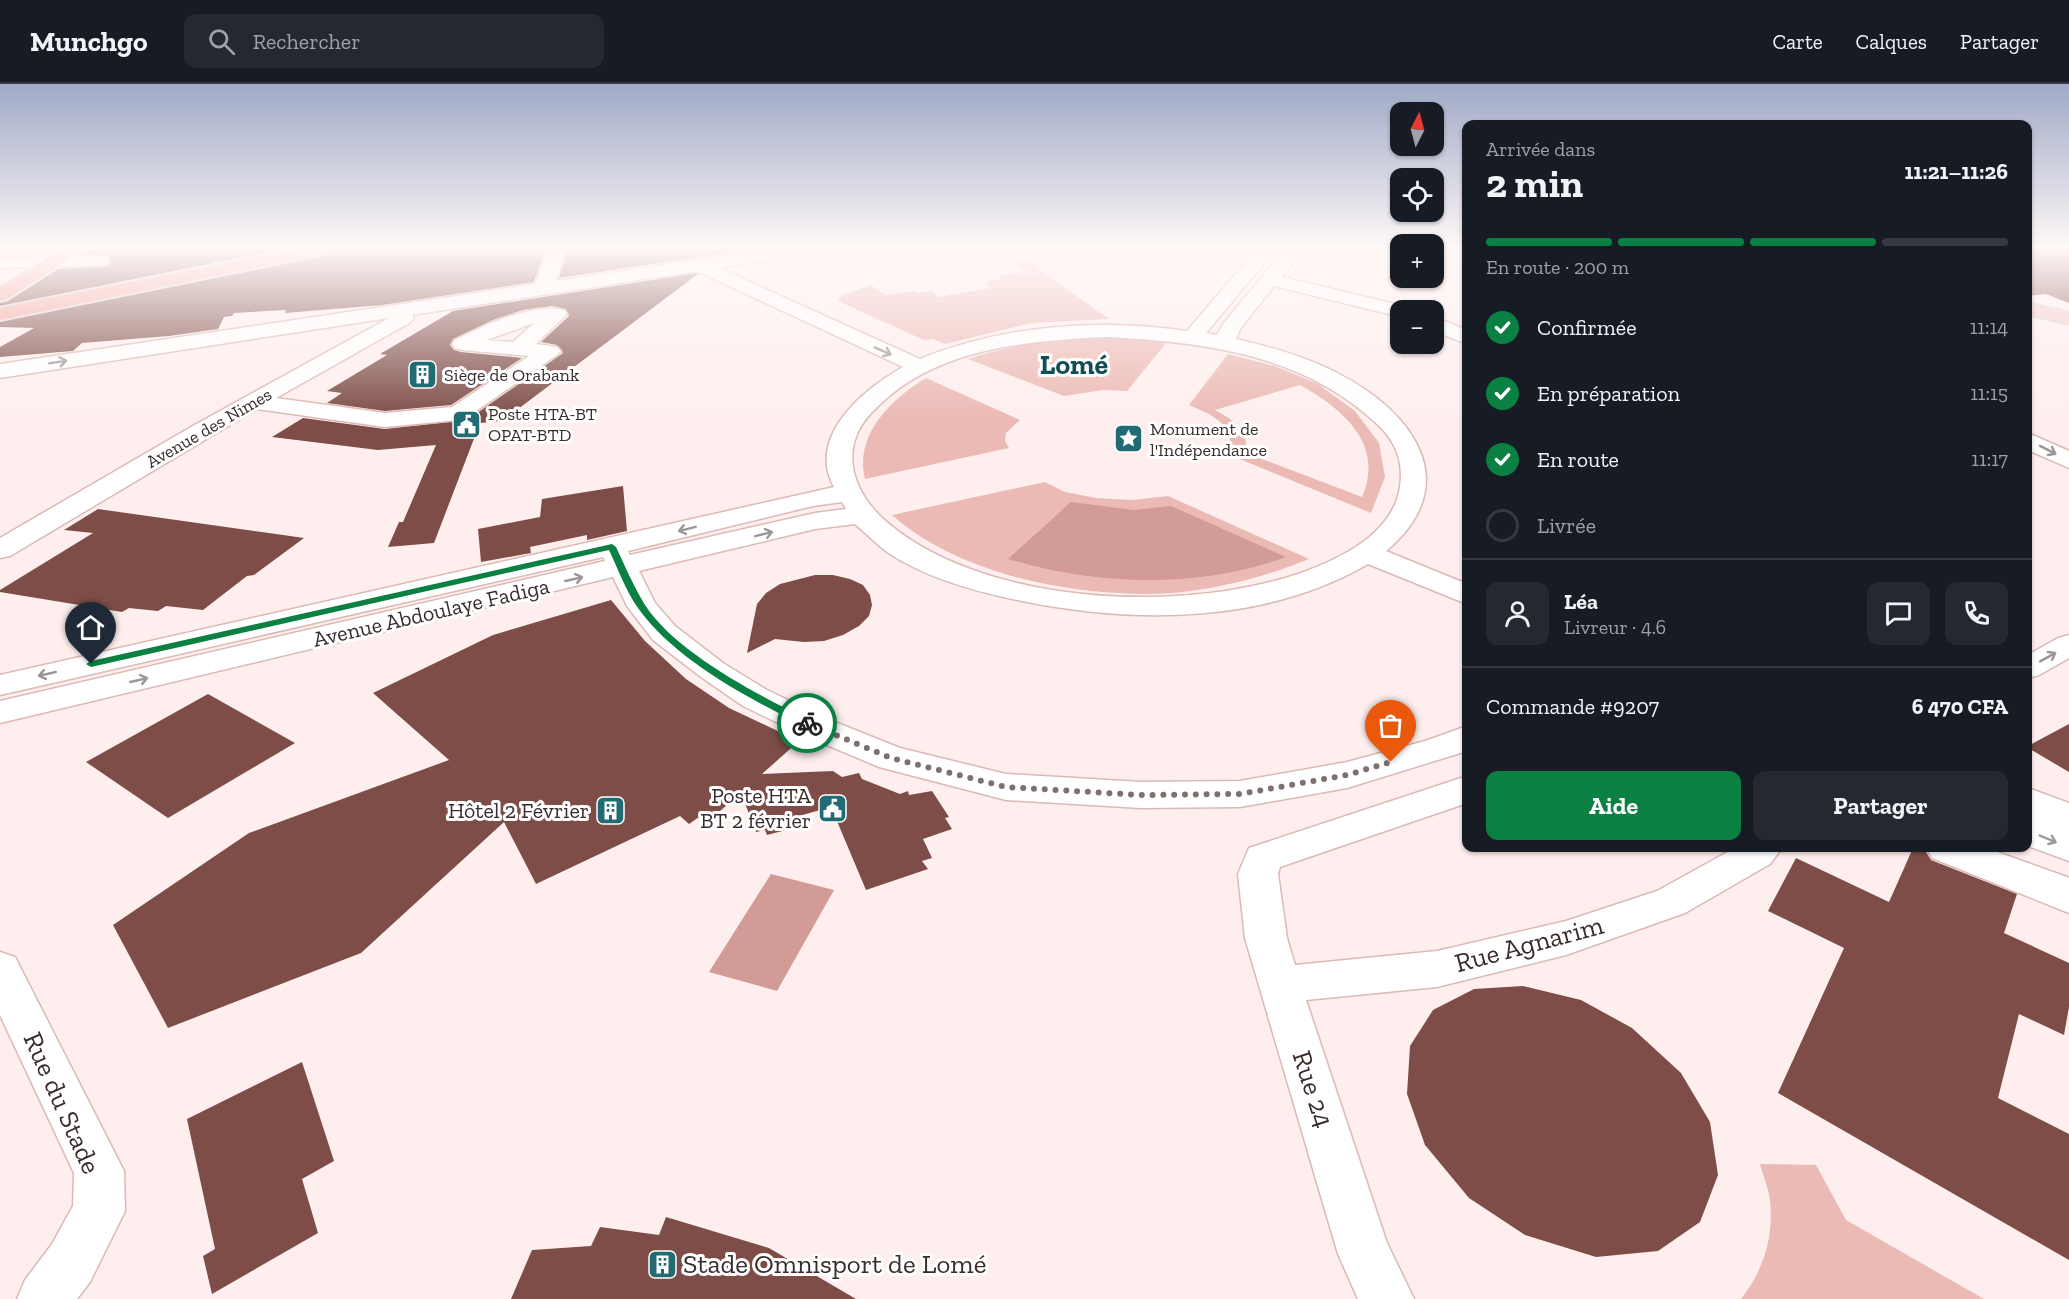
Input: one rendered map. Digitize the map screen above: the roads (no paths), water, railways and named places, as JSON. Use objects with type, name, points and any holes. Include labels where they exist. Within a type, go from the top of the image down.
[{"type":"highway","points":[[0,314],[41,306]]},
{"type":"main road","points":[[2032,310],[2069,318]]},
{"type":"street","points":[[0,371],[436,306]]},
{"type":"street","points":[[530,306],[531,317]]},
{"type":"street","points":[[783,306],[933,362]]},
{"type":"street","points":[[818,306],[933,362]]},
{"type":"street","points":[[1193,337],[1217,306]]},
{"type":"street","points":[[1224,342],[1230,328],[1250,306]]},
{"type":"street","name":"Avenue des Nimes","points":[[0,550],[253,402],[421,308]]},
{"type":"street","points":[[253,402],[385,420],[458,413],[550,351],[517,349],[462,344],[491,329],[531,317],[556,314],[517,349]]},
{"type":"street","points":[[1444,327],[1462,336]]},
{"type":"street","points":[[1139,332],[1224,342],[1269,353],[1310,368],[1347,386],[1377,408],[1400,432],[1413,459],[1415,488],[1404,516],[1373,548],[1323,576],[1267,594],[1202,604],[1132,607],[1061,601],[996,588],[939,568],[894,543],[854,504],[840,471],[840,450],[846,430],[858,412],[875,395],[896,380],[933,362],[1011,340],[1063,333],[1139,332]]},
{"type":"street","points":[[2032,442],[2069,461]]},
{"type":"street","name":"Avenue Abdoulaye Fadiga","points":[[0,684],[616,558],[815,521],[854,504]]},
{"type":"street","points":[[1373,548],[1462,579]]},
{"type":"street","points":[[1373,548],[1462,592]]},
{"type":"street","points":[[616,558],[642,606],[664,633],[712,670],[755,698],[813,726],[891,758],[1006,787],[1141,795],[1240,794],[1347,775],[1436,750],[1462,740]]},
{"type":"street","name":"Avenue Abdoulaye Fadiga","points":[[0,712],[616,558]]},
{"type":"street","points":[[2032,666],[2069,645]]},
{"type":"street","name":"Rue 24","points":[[1387,1299],[1364,1254],[1279,985],[1266,938],[1258,874],[1263,858],[1462,791]]},
{"type":"street","points":[[2032,803],[2069,818]]},
{"type":"street","points":[[2032,832],[2069,847]]},
{"type":"street","name":"Rue Agnarim","points":[[1279,985],[1437,969],[1566,938],[1671,902],[1758,852]]},
{"type":"street","points":[[1957,852],[2053,888],[2069,897]]},
{"type":"street","name":"Rue du Stade","points":[[0,970],[99,1171],[99,1210],[71,1263],[44,1299]]},
{"type":"place","name":"Siège de Orabank","points":[[423,375]]},
{"type":"place","name":"Poste HTA-BT OPAT-BTD","points":[[467,424]]},
{"type":"place","name":"Monument de l'Indépendance","points":[[1129,439]]},
{"type":"place","name":"Poste HTA BT 2 février","points":[[832,808]]},
{"type":"place","name":"Hôtel 2 Février","points":[[610,810]]},
{"type":"place","name":"Stade Omnisport de Lomé","points":[[662,1264]]},
{"type":"district","name":"Lomé","points":[[1074,364]]}]
